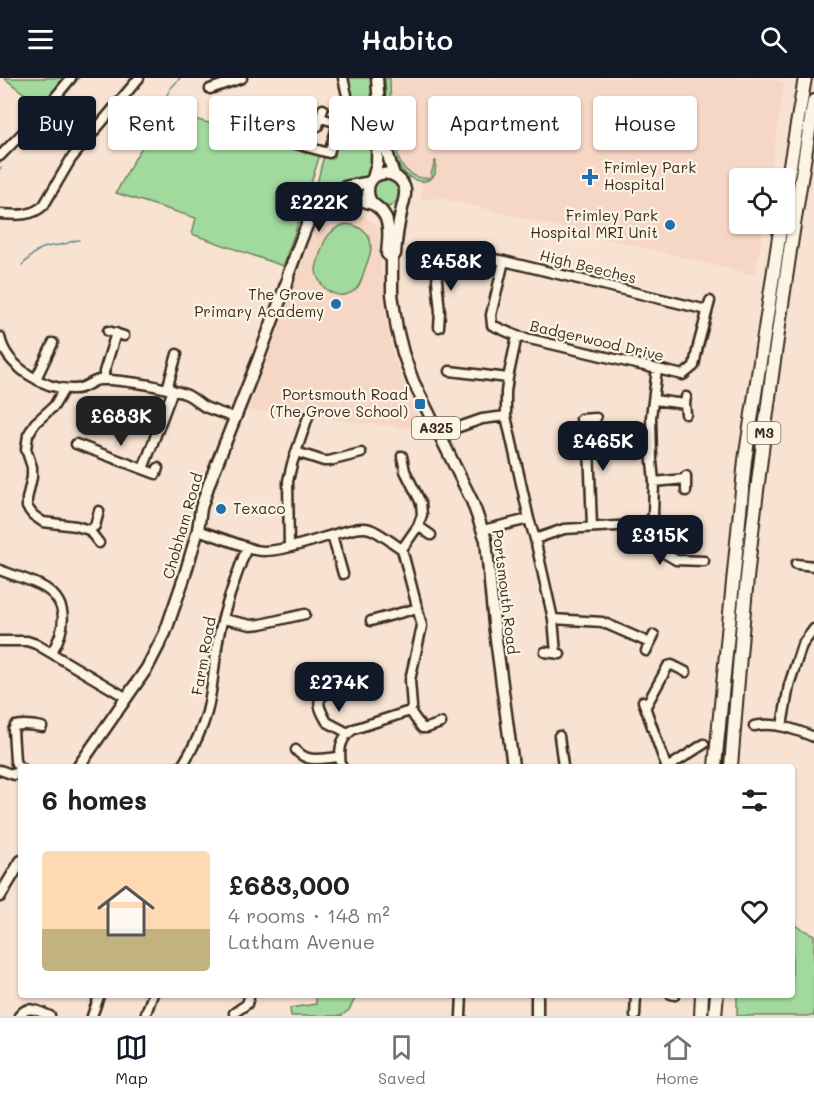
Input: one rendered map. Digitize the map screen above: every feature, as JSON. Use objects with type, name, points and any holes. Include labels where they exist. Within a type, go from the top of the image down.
[{"type":"highway","points":[[790,168],[805,78]]},
{"type":"highway","name":"M3","points":[[731,764],[750,550],[768,404],[814,101]]},
{"type":"highway","name":"M3","points":[[716,764],[745,460],[779,234]]},
{"type":"highway","points":[[701,1016],[702,998]]},
{"type":"highway","points":[[715,1016],[717,998]]},
{"type":"main road","points":[[377,78],[378,96]]},
{"type":"main road","points":[[378,150],[377,164],[368,195],[372,204],[383,212],[402,204],[405,194],[405,188],[394,175],[386,150]]},
{"type":"main road","points":[[372,180],[383,173],[394,175]]},
{"type":"main road","name":"Chobham Road","points":[[80,764],[150,664],[165,633],[184,578],[204,501],[311,216],[320,201],[330,193],[339,188],[372,180]]},
{"type":"main road","name":"Chobham Road","points":[[288,279],[292,276],[314,222],[323,207],[345,196],[372,204]]},
{"type":"main road","name":"A325","points":[[383,212],[388,227],[387,255],[392,258],[402,204]]},
{"type":"main road","name":"Portsmouth Road","points":[[392,258],[392,294],[397,329],[412,381],[472,501],[486,540],[494,624],[513,764]]},
{"type":"main road","points":[[0,896],[18,866]]},
{"type":"main road","points":[[537,998],[537,1016]]},
{"type":"street","points":[[0,156],[72,78]]},
{"type":"street","points":[[0,214],[26,214],[44,205],[71,159],[139,78]]},
{"type":"street","points":[[210,89],[242,78]]},
{"type":"street","points":[[344,78],[347,96]]},
{"type":"street","points":[[321,117],[329,120]]},
{"type":"street","points":[[317,150],[329,153],[330,150]]},
{"type":"street","name":"High Beeches","points":[[450,319],[439,322],[437,280],[442,251],[504,261],[707,310]]},
{"type":"street","name":"Badgerwood Drive","points":[[504,261],[491,315],[492,325],[517,336],[683,375],[694,366],[710,301]]},
{"type":"street","points":[[100,381],[116,333]]},
{"type":"street","points":[[517,336],[506,392],[506,416],[553,619],[558,653],[545,652]]},
{"type":"street","points":[[0,337],[4,348],[22,369],[48,385],[64,389],[83,388],[100,381],[139,383],[189,396],[206,407],[235,417]]},
{"type":"street","points":[[36,379],[52,343]]},
{"type":"street","points":[[143,469],[170,390],[176,354]]},
{"type":"street","points":[[535,538],[564,529],[637,526],[646,524],[652,516],[654,482],[651,417],[657,369]]},
{"type":"street","points":[[450,371],[508,378]]},
{"type":"street","points":[[64,389],[54,406],[35,423],[28,435],[26,449],[32,468],[32,477],[27,507],[33,515],[44,522],[89,530],[99,543]]},
{"type":"street","points":[[654,400],[686,405]]},
{"type":"street","points":[[439,434],[482,420],[506,416]]},
{"type":"street","points":[[588,419],[592,527]]},
{"type":"street","points":[[289,547],[288,481],[296,452],[309,422]]},
{"type":"street","points":[[76,444],[156,474],[158,468]]},
{"type":"street","points":[[296,452],[329,461],[357,451]]},
{"type":"street","points":[[402,549],[418,526],[422,514],[422,507],[405,471],[406,460]]},
{"type":"street","points":[[654,482],[686,477],[686,491]]},
{"type":"street","points":[[89,530],[95,526],[99,511]]},
{"type":"street","points":[[483,530],[529,519]]},
{"type":"street","points":[[646,524],[664,553],[676,560],[704,561]]},
{"type":"street","points":[[418,526],[432,535]]},
{"type":"street","points":[[198,530],[266,551],[367,528],[402,549],[422,626],[410,680],[412,707],[410,711]]},
{"type":"street","points":[[332,535],[344,574]]},
{"type":"street","name":"Farm Road","points":[[183,764],[206,715],[223,619],[247,547]]},
{"type":"street","points":[[796,564],[814,566]]},
{"type":"street","points":[[0,570],[44,588],[58,601],[63,615],[63,627],[52,652]]},
{"type":"street","points":[[374,618],[418,608]]},
{"type":"street","points":[[223,619],[251,625],[305,614]]},
{"type":"street","points":[[553,619],[602,622],[650,643]]},
{"type":"street","points":[[782,726],[789,685],[802,645],[814,629]]},
{"type":"street","points":[[0,641],[27,641],[52,652],[126,698]]},
{"type":"street","points":[[667,764],[644,704],[668,666],[672,665],[686,672]]},
{"type":"street","points":[[332,688],[323,694],[319,702],[325,719],[348,733]]},
{"type":"street","points":[[410,711],[422,728],[441,723]]},
{"type":"street","points":[[341,764],[340,745],[348,733],[410,711]]},
{"type":"street","points":[[18,766],[15,761],[13,730],[15,726],[32,724],[42,727]]},
{"type":"street","points":[[754,726],[762,724],[782,726],[814,737]]},
{"type":"street","points":[[560,736],[563,764]]},
{"type":"street","points":[[671,764],[704,744]]},
{"type":"street","points":[[296,750],[302,757],[309,759],[340,757]]},
{"type":"street","points":[[0,770],[14,775],[18,770]]},
{"type":"street","points":[[92,1016],[99,998]]},
{"type":"street","points":[[145,1016],[152,998]]},
{"type":"street","points":[[234,1013],[247,1004],[249,998]]},
{"type":"street","points":[[461,1016],[462,998]]},
{"type":"street","points":[[635,1016],[636,998]]},
{"type":"street","points":[[19,1016],[23,1011],[31,1008],[50,1016]]},
{"type":"shaded area","name":"Frimley Park Hospital","points":[[386,78],[766,78],[784,82],[771,168],[729,168],[729,234],[762,234],[755,275],[440,198],[423,201],[422,181],[414,179],[393,155],[393,150],[416,150],[416,96],[388,96]]},
{"type":"shaded area","name":"The Grove Primary Academy","points":[[346,204],[377,225],[386,320],[394,359],[412,405],[426,430],[247,410],[312,233],[329,208]]},
{"type":"green space","points":[[4,78],[70,78],[54,96],[27,96]]},
{"type":"green space","points":[[346,78],[373,78],[373,96],[349,96]]},
{"type":"green space","points":[[385,78],[390,78],[390,96],[386,96]]},
{"type":"green space","points":[[197,120],[209,123],[209,150],[306,150],[320,154],[283,266],[192,234],[196,218],[116,193],[141,150],[197,150]]},
{"type":"green space","points":[[329,144],[329,150],[373,150],[373,164],[366,176],[303,227],[315,192]]},
{"type":"green space","points":[[392,150],[397,150],[400,162],[413,175],[421,178],[430,178],[436,161],[435,174],[432,178],[424,181],[408,176],[399,166]]},
{"type":"green space","points":[[384,177],[393,180],[401,189],[397,201],[388,207],[379,203],[373,195],[374,183]]},
{"type":"green space","points":[[346,224],[360,228],[367,234],[371,250],[357,288],[351,293],[337,295],[325,288],[317,276],[316,269],[328,236]]},
{"type":"green space","points":[[795,926],[814,935],[814,1016],[737,1016],[737,998],[795,998]]},
{"type":"green space","points":[[316,998],[355,998],[349,1010],[341,1016],[291,1016],[290,1008],[316,1004]]},
{"type":"waterway","points":[[64,96],[79,78]]},
{"type":"waterway","points":[[166,96],[180,78]]},
{"type":"waterway","points":[[22,265],[43,248],[79,240]]},
{"type":"place","name":"Frimley Park Hospital","points":[[590,177]]},
{"type":"place","name":"Frimley Park Hospital MRI Unit","points":[[670,225]]},
{"type":"place","name":"The Grove Primary Academy","points":[[336,304]]},
{"type":"place","name":"Portsmouth Road (The Grove School)","points":[[420,404]]},
{"type":"place","name":"Texaco","points":[[221,509]]}]
